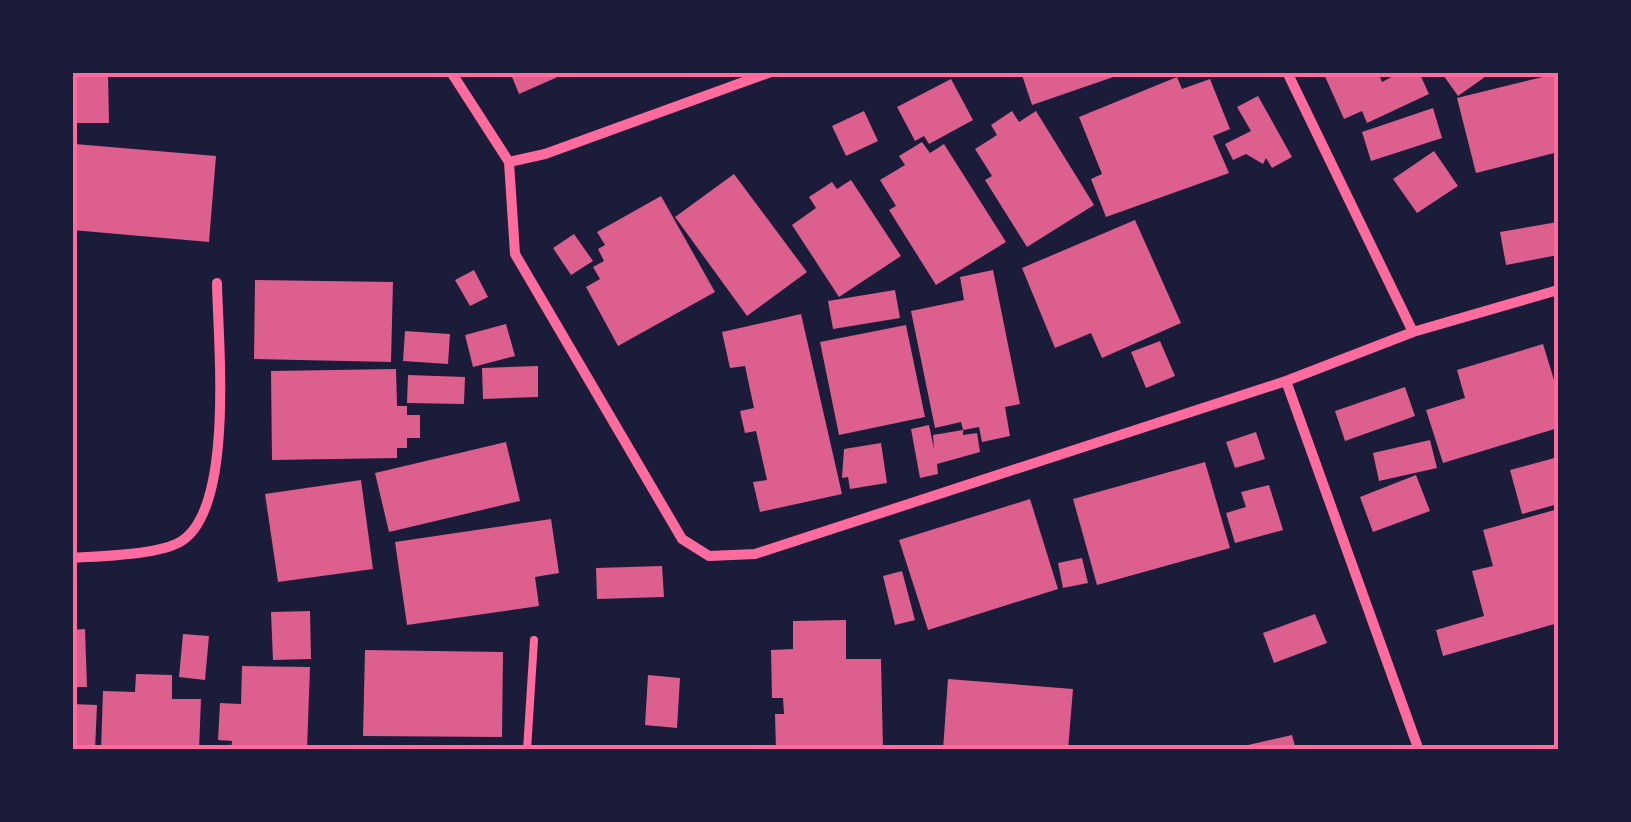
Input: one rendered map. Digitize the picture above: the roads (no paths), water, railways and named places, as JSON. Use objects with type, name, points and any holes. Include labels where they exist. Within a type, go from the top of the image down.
[{"type":"street","points":[[451,72],[509,162],[515,254],[682,539],[709,556],[755,554],[1286,381],[1413,332],[1558,290]]},
{"type":"street","points":[[509,162],[545,154],[770,72]]},
{"type":"street","points":[[1287,72],[1413,332]]},
{"type":"street","points":[[72,558],[178,544],[202,523],[214,491],[219,397],[217,283]]},
{"type":"street","points":[[1286,381],[1416,744]]},
{"type":"lane","points":[[527,750],[534,640]]}]
